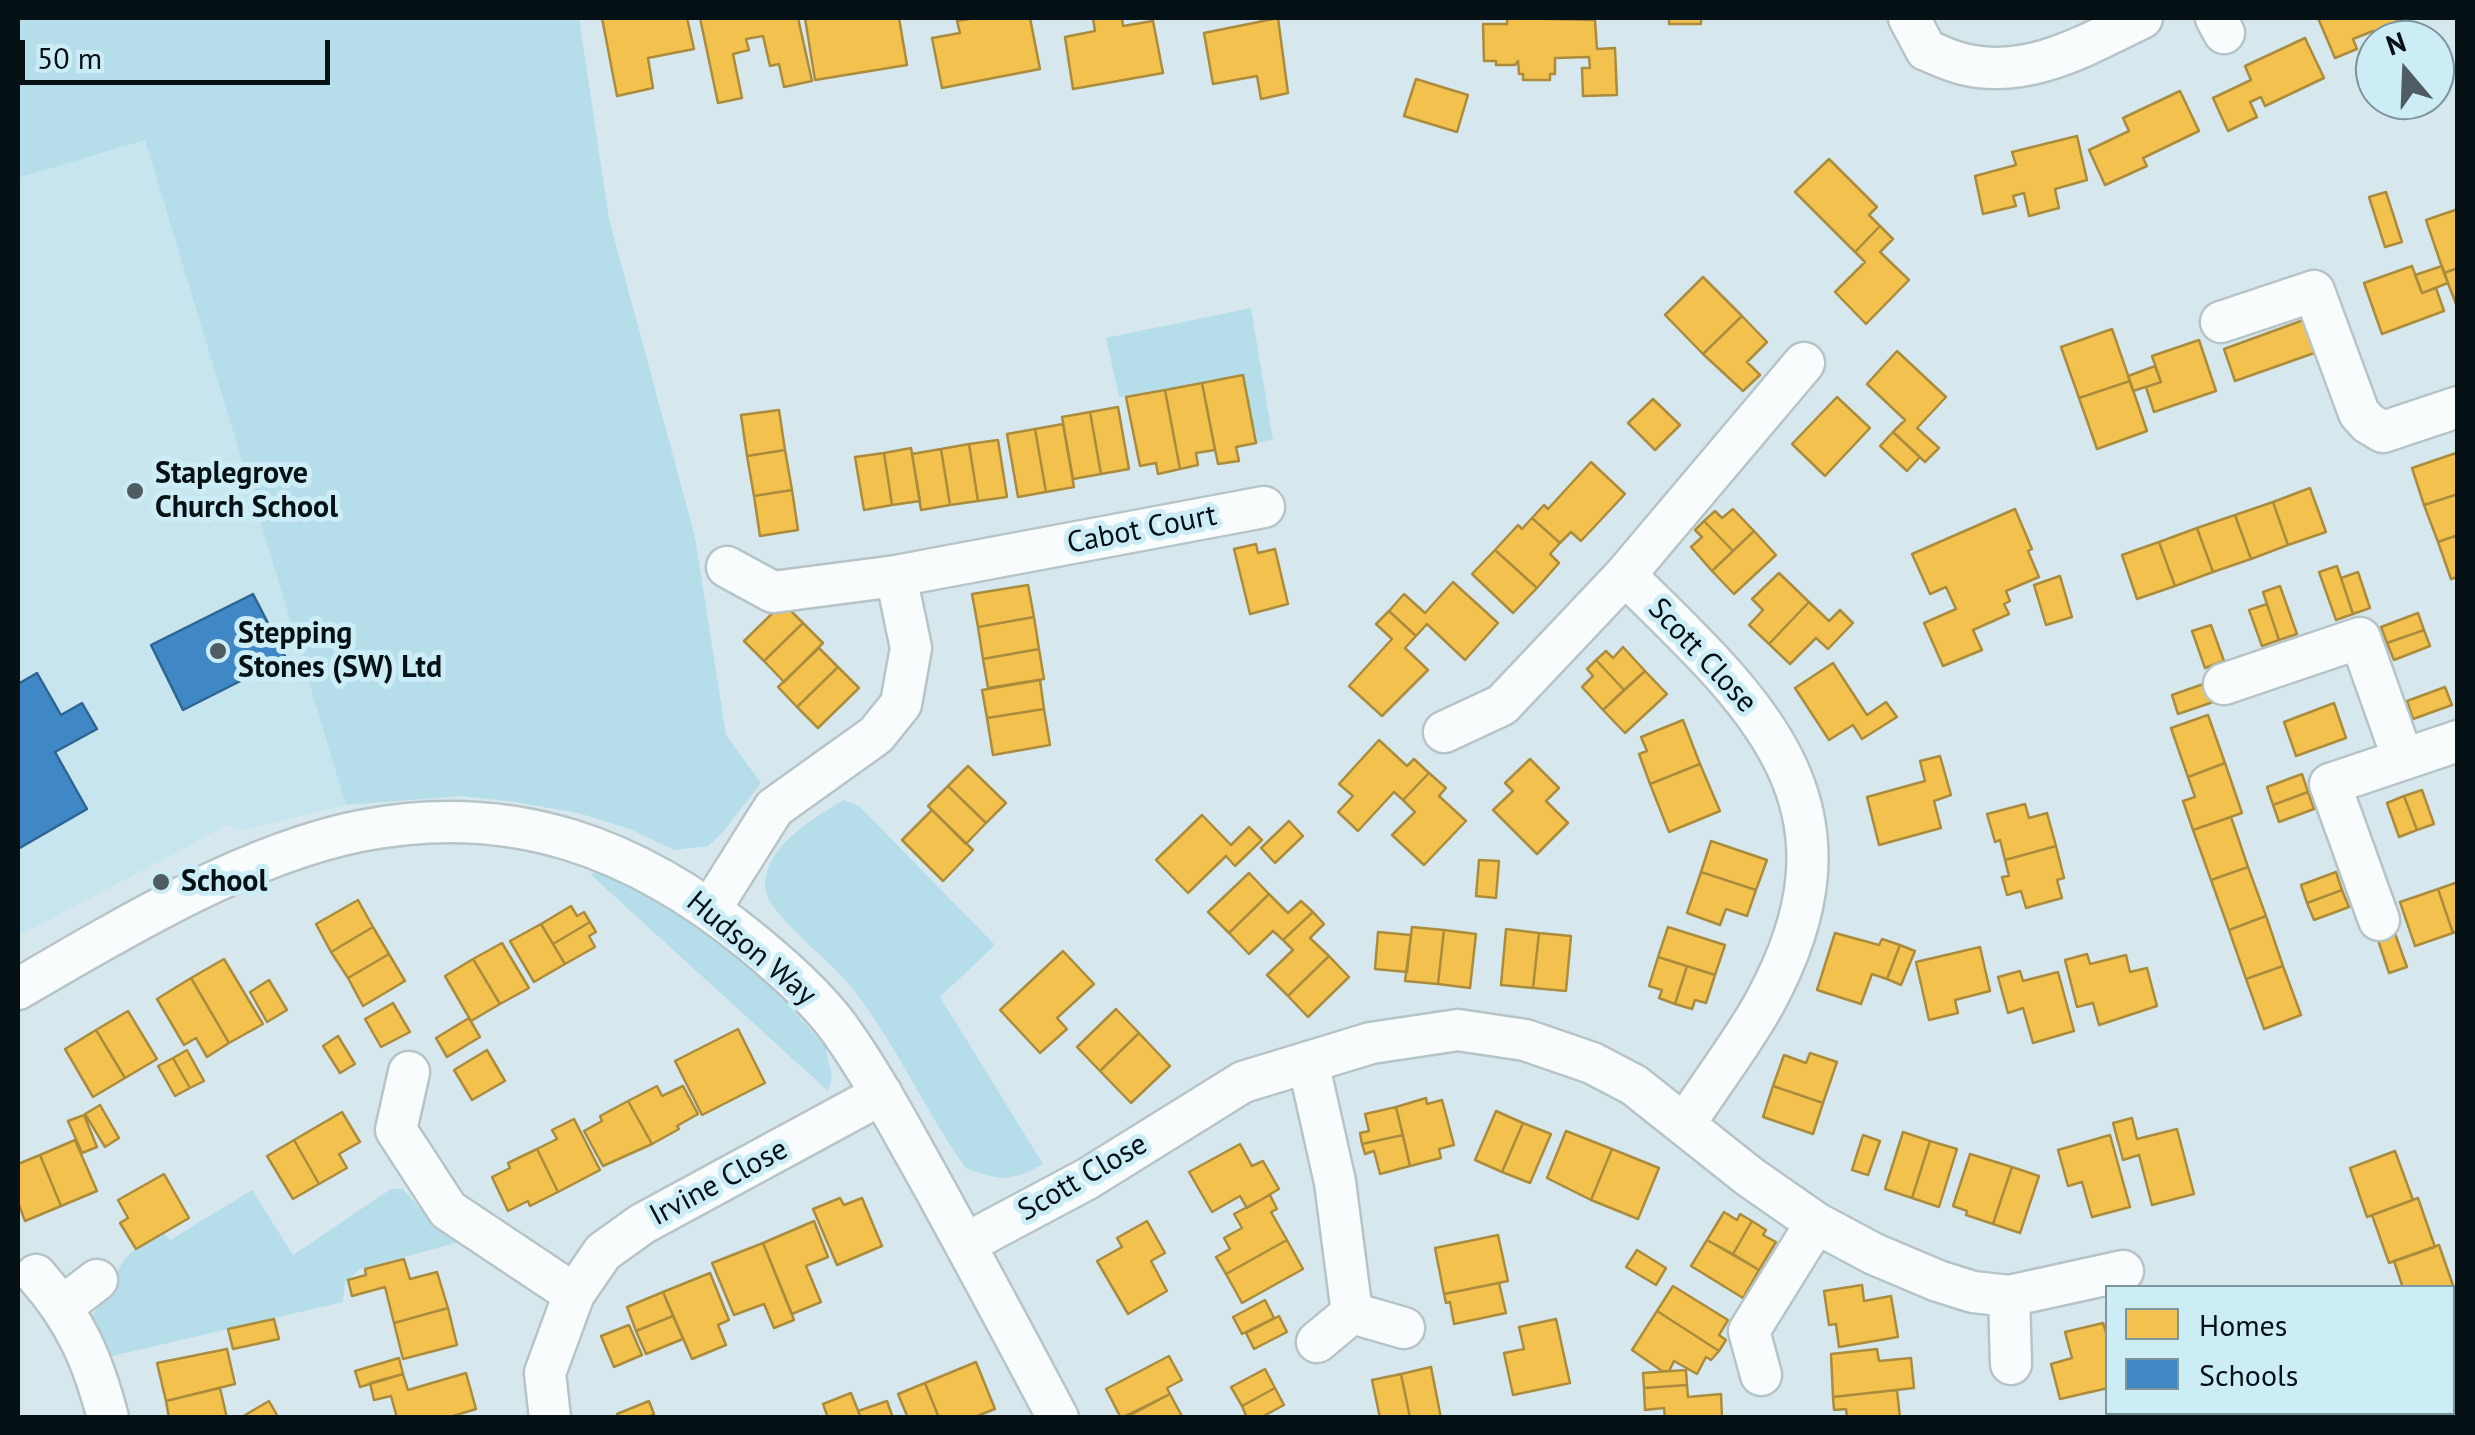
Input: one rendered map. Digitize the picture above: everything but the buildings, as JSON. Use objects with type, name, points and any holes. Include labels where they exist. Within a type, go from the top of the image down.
[{"type":"street","points":[[1909,18],[1926,50],[1964,65],[2006,68],[2051,62],[2142,18]]},
{"type":"street","points":[[2221,322],[2314,291],[2359,412],[2368,424],[2383,432],[2458,407]]},
{"type":"street","name":"Scott Close","points":[[1444,732],[1502,704],[1625,575],[1804,363]]},
{"type":"street","name":"Cabot Court","points":[[727,566],[773,592],[896,576],[1264,507]]},
{"type":"street","name":"Scott Close","points":[[1625,575],[1720,668],[1761,719],[1793,779],[1808,828],[1806,878],[1792,942],[1764,1002],[1685,1124]]},
{"type":"street","points":[[711,908],[774,808],[876,735],[901,704],[911,648],[896,576]]},
{"type":"street","points":[[2224,684],[2360,638],[2402,759]]},
{"type":"street","points":[[2379,920],[2330,784],[2458,740]]},
{"type":"street","name":"Hudson Way","points":[[18,989],[196,893],[266,861],[360,831],[478,821],[561,836],[650,872],[711,908],[786,970],[836,1025],[882,1094],[1058,1418]]},
{"type":"street","name":"Scott Close","points":[[965,1244],[1087,1178],[1243,1082],[1371,1043],[1458,1030],[1524,1040],[1592,1063],[1634,1085],[1750,1178],[1816,1223],[1874,1254],[1938,1281],[1973,1292],[2009,1296],[2122,1271]]},
{"type":"street","points":[[1308,1062],[1336,1182],[1352,1313]]},
{"type":"street","points":[[408,1072],[396,1130],[448,1210],[574,1294]]},
{"type":"street","name":"Irvine Close","points":[[550,1418],[545,1372],[574,1294],[604,1252],[642,1224],[882,1094]]},
{"type":"street","points":[[1761,1375],[1749,1330],[1816,1223]]},
{"type":"street","points":[[36,1275],[63,1306],[96,1370],[108,1418]]},
{"type":"street","points":[[63,1306],[97,1280]]},
{"type":"street","points":[[2009,1296],[2011,1364]]},
{"type":"street","points":[[1352,1313],[1404,1328]]},
{"type":"street","points":[[1317,1342],[1352,1313]]},
{"type":"shaded area","points":[[18,18],[579,18],[609,219],[695,537],[726,735],[761,783],[708,846],[674,850],[630,829],[578,813],[515,802],[462,796],[346,805],[145,140],[18,178]]},
{"type":"shaded area","name":"Staplegrove Church School","points":[[145,140],[346,805],[238,831],[228,825],[18,936],[18,178]]},
{"type":"shaded area","points":[[1251,308],[1273,440],[1256,443],[1242,375],[1119,397],[1106,338]]},
{"type":"shaded area","points":[[844,800],[859,806],[995,945],[940,997],[1043,1164],[1032,1170],[1006,1178],[966,1168],[873,1017],[837,971],[783,918],[767,896],[767,872],[782,846],[806,824]]},
{"type":"shaded area","points":[[595,871],[698,922],[749,962],[825,1046],[832,1077],[828,1091],[591,875]]},
{"type":"shaded area","points":[[391,1189],[403,1189],[425,1214],[459,1242],[360,1269],[345,1282],[343,1302],[104,1358],[94,1331],[94,1312],[111,1289],[125,1259],[144,1244],[164,1233],[170,1240],[252,1190],[293,1255]]},
{"type":"place","name":"Staplegrove Church School","points":[[135,491]]},
{"type":"place","name":"Stepping Stones (SW) Ltd","points":[[218,651]]},
{"type":"place","name":"School","points":[[161,882]]}]
